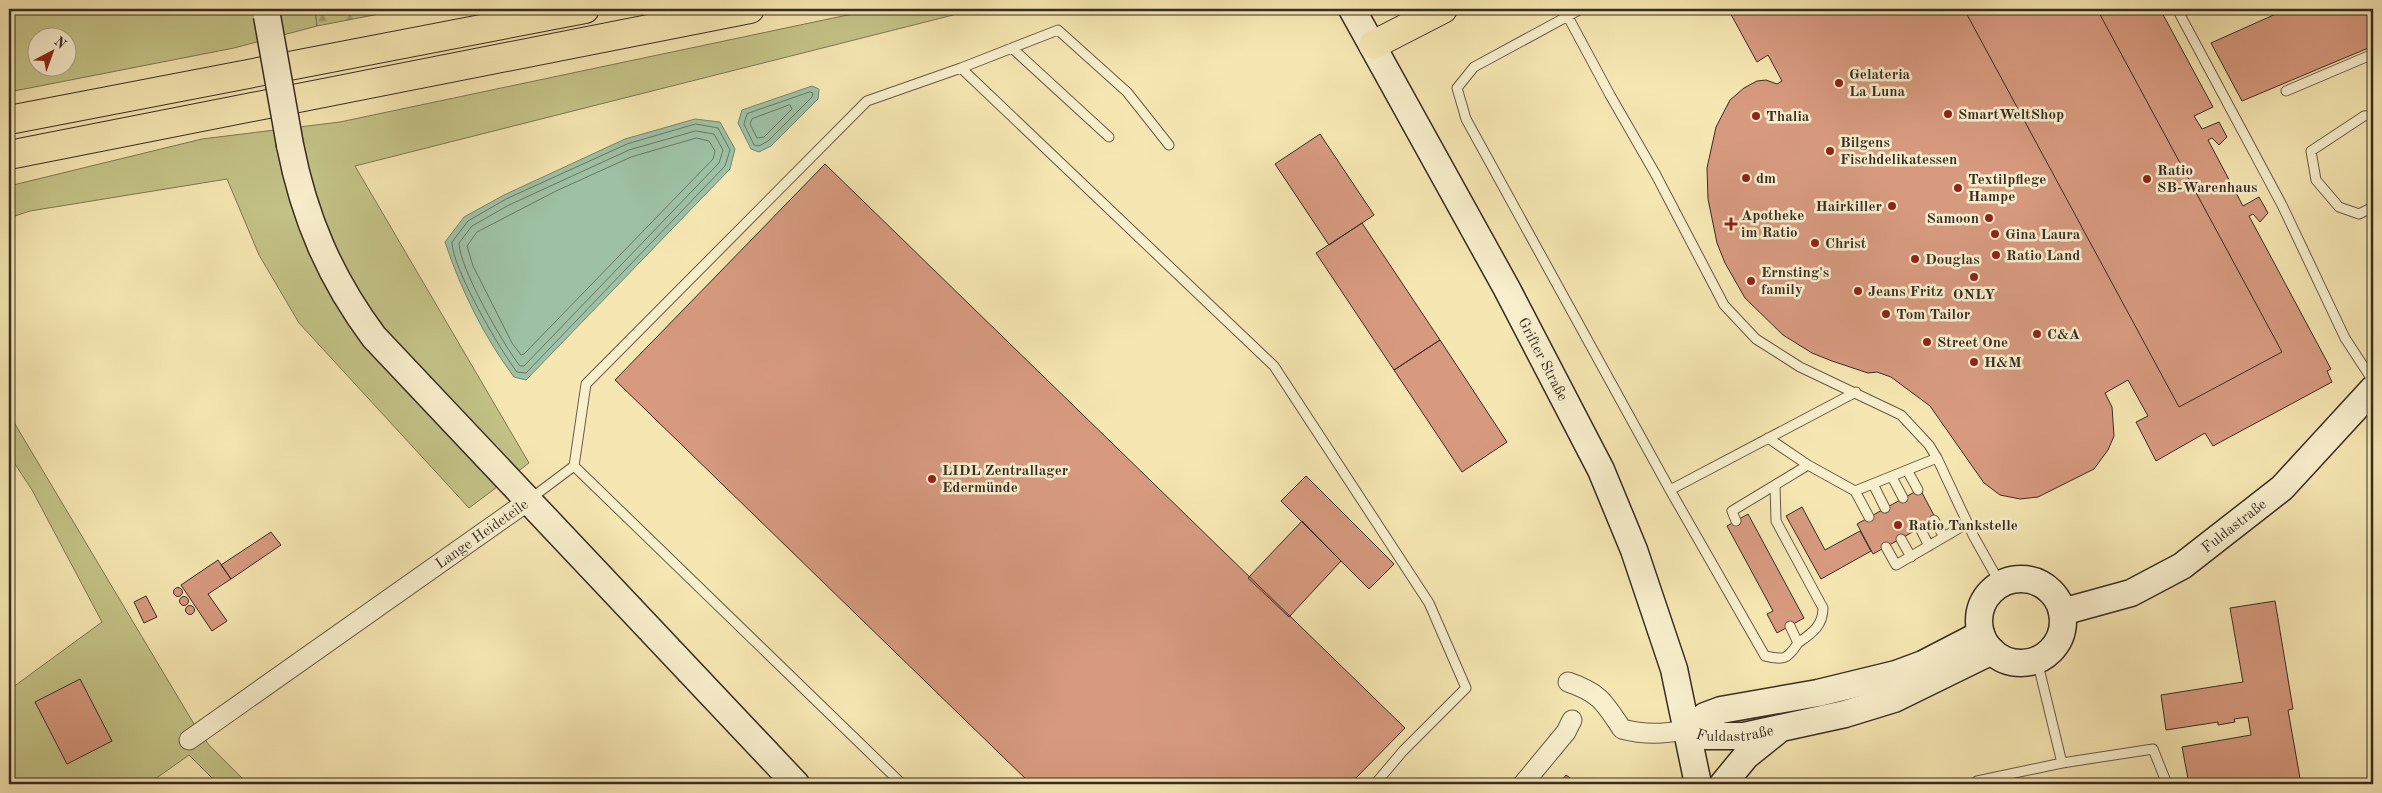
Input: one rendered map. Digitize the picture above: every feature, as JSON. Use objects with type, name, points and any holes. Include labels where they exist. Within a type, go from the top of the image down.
[{"type":"highway","points":[[9,120],[585,9]]},
{"type":"highway","points":[[9,155],[750,9]]},
{"type":"highway","points":[[1373,45],[1443,9]]},
{"type":"highway","points":[[9,165],[105,135]]},
{"type":"street","name":"Grifter Straße","points":[[1352,9],[1508,289],[1601,470],[1634,550],[1674,669],[1698,784]]},
{"type":"street","points":[[266,12],[290,145],[304,205],[314,234],[336,280],[357,313],[394,359],[528,501]]},
{"type":"street","name":"Fuldastraße","points":[[2062,612],[2131,593],[2182,566],[2282,488],[2373,389]]},
{"type":"street","name":"Lange Heideteile","points":[[189,740],[528,501],[796,784]]},
{"type":"street","points":[[2013,580],[2026,580],[2038,583],[2049,590],[2057,600],[2062,612],[2061,635],[2047,654],[2025,663],[2013,662],[2002,658],[1986,643],[1979,623],[1985,600],[2001,585],[2013,580]]},
{"type":"street","name":"Fuldastraße","points":[[1687,730],[1706,716],[1721,710],[1818,693],[1896,674],[1986,643]]},
{"type":"street","name":"Fuldastraße","points":[[1687,730],[1705,736],[1744,736],[1845,714],[1894,700],[1986,643]]},
{"type":"street","points":[[1568,682],[1590,689],[1602,700],[1622,729],[1644,734],[1687,730]]},
{"type":"street","points":[[1523,784],[1566,732],[1572,720]]},
{"type":"street","points":[[1723,784],[1746,756],[1783,727]]},
{"type":"lane","points":[[1581,9],[1474,66],[1458,88],[1466,119],[1670,490],[1765,656],[1780,660],[1791,655],[1798,643],[1817,630],[1823,619],[1823,608],[1776,521],[1775,485]]},
{"type":"lane","points":[[2177,9],[2282,205],[2345,338],[2373,381]]},
{"type":"lane","points":[[1567,15],[1656,175],[1724,305],[1756,339],[1800,367],[1901,415],[1929,445],[1937,458],[1968,524],[2001,585]]},
{"type":"lane","points":[[528,501],[574,466],[586,384],[867,101],[961,68],[1058,30],[1127,92],[1168,144]]},
{"type":"lane","points":[[1012,48],[1109,137]]},
{"type":"lane","points":[[2286,91],[2373,54]]},
{"type":"lane","points":[[961,68],[1274,366],[1429,603],[1466,688],[1403,751],[1375,784]]},
{"type":"lane","points":[[2373,115],[2364,116],[2311,151],[2316,180],[2339,207],[2359,214],[2373,207]]},
{"type":"lane","points":[[1670,490],[1856,392]]},
{"type":"lane","points":[[1768,438],[1808,465],[1855,491],[1869,517]]},
{"type":"lane","points":[[1855,491],[1937,458]]},
{"type":"lane","points":[[1736,521],[1732,511],[1808,465]]},
{"type":"lane","points":[[574,466],[902,784]]},
{"type":"lane","points":[[1907,470],[1918,490]]},
{"type":"lane","points":[[1892,476],[1903,498]]},
{"type":"lane","points":[[1873,484],[1885,508]]},
{"type":"lane","points":[[1934,520],[1944,537]]},
{"type":"lane","points":[[1886,547],[1896,565],[1968,524]]},
{"type":"lane","points":[[1920,528],[1929,546]]},
{"type":"lane","points":[[1901,538],[1911,557]]},
{"type":"lane","points":[[1790,626],[1798,643]]},
{"type":"lane","points":[[2036,660],[2062,763]]},
{"type":"lane","points":[[1977,780],[2062,763],[2153,749],[2167,784]]},
{"type":"green space","points":[[9,9],[315,9],[317,26],[234,48],[9,92]]},
{"type":"green space","points":[[315,9],[405,9],[317,26]]},
{"type":"green space","points":[[876,9],[977,9],[355,166],[529,463],[469,508],[299,323],[259,255],[227,179],[30,211],[9,218],[9,186],[202,139],[340,122]]},
{"type":"green space","points":[[9,414],[194,724],[209,745],[248,784],[218,784],[189,755],[148,784],[9,784],[9,690],[102,622],[32,490],[9,455]]},
{"type":"water","points":[[812,86],[819,89],[818,99],[771,146],[759,152],[751,149],[738,123],[742,110]]},
{"type":"water","points":[[695,119],[720,122],[735,149],[730,169],[526,380],[514,377],[493,346],[474,312],[458,278],[445,242],[464,217],[504,195],[625,139]]},
{"type":"building","name":"Ratio Land","points":[[1728,9],[2160,9],[2213,107],[2194,116],[2202,129],[2219,122],[2227,137],[2219,145],[2212,138],[2208,140],[2243,206],[2259,197],[2268,213],[2260,222],[2253,214],[2249,216],[2331,369],[2327,371],[2332,382],[2213,446],[2205,433],[2156,461],[2136,422],[2148,416],[2128,380],[2105,393],[2112,407],[2114,436],[2108,450],[2094,469],[2038,497],[2020,499],[2000,495],[1984,483],[1930,406],[1891,377],[1877,372],[1868,373],[1832,361],[1812,353],[1783,335],[1745,298],[1725,263],[1717,243],[1708,199],[1707,168],[1716,127],[1730,100],[1744,88],[1757,81],[1766,80],[1777,84],[1782,81],[1768,55],[1757,62]]},
{"type":"building","points":[[1964,9],[2097,9],[2282,352],[2179,407]]},
{"type":"building","points":[[2287,9],[2373,9],[2373,46],[2242,101],[2211,43]]},
{"type":"building","points":[[1320,134],[1374,215],[1329,245],[1275,164]]},
{"type":"building","name":"LIDL Zentrallager Edermünde","points":[[825,164],[1405,728],[1350,784],[1031,784],[615,380]]},
{"type":"building","points":[[1362,223],[1440,340],[1394,370],[1316,253]]},
{"type":"building","points":[[1440,340],[1507,442],[1462,472],[1394,370]]},
{"type":"building","points":[[1306,476],[1394,564],[1369,589],[1281,501]]},
{"type":"building","points":[[1920,489],[1936,519],[1873,554],[1857,524]]},
{"type":"building","points":[[1802,507],[1825,550],[1860,531],[1871,551],[1821,579],[1786,516]]},
{"type":"building","points":[[1748,514],[1804,618],[1777,633],[1767,614],[1773,611],[1727,526]]},
{"type":"building","points":[[1302,521],[1341,561],[1289,617],[1248,578]]},
{"type":"building","points":[[271,532],[281,545],[231,579],[221,565]]},
{"type":"building","points":[[218,560],[231,579],[208,594],[227,621],[212,631],[181,585]]},
{"type":"building","points":[[178,588],[182,592],[178,596],[174,592]]},
{"type":"building","points":[[146,596],[157,617],[144,623],[134,602]]},
{"type":"building","points":[[184,597],[188,601],[184,605],[180,601]]},
{"type":"building","points":[[2275,601],[2293,709],[2288,710],[2301,784],[2189,784],[2182,747],[2251,735],[2248,717],[2234,719],[2235,722],[2218,725],[2218,722],[2166,730],[2161,695],[2243,682],[2230,608]]},
{"type":"building","points":[[190,606],[194,610],[190,614],[186,610]]},
{"type":"building","points":[[80,679],[112,741],[67,764],[35,702]]},
{"type":"building","points":[[1566,775],[1578,784],[1559,784]]},
{"type":"place","name":"Gelateria La Luna","points":[[1839,83]]},
{"type":"place","name":"SmartWeltShop","points":[[1948,114]]},
{"type":"place","name":"Thalia","points":[[1756,116]]},
{"type":"place","name":"Bilgens Fischdelikatessen","points":[[1830,151]]},
{"type":"place","name":"dm","points":[[1746,178]]},
{"type":"place","name":"Ratio SB-Warenhaus","points":[[2147,179]]},
{"type":"place","name":"Textilpflege Hampe","points":[[1958,188]]},
{"type":"place","name":"Hairkiller","points":[[1892,206]]},
{"type":"place","name":"Samoon","points":[[1989,218]]},
{"type":"place","name":"Apotheke im Ratio","points":[[1731,224]]},
{"type":"place","name":"Gina Laura","points":[[1995,234]]},
{"type":"place","name":"Christ","points":[[1815,243]]},
{"type":"place","name":"Ratio Land","points":[[1996,255]]},
{"type":"place","name":"Douglas","points":[[1915,259]]},
{"type":"place","name":"ONLY","points":[[1974,277]]},
{"type":"place","name":"Ernsting's family","points":[[1751,281]]},
{"type":"place","name":"Jeans Fritz","points":[[1858,291]]},
{"type":"place","name":"Tom Tailor","points":[[1886,314]]},
{"type":"place","name":"C&A","points":[[2037,334]]},
{"type":"place","name":"Street One","points":[[1927,342]]},
{"type":"place","name":"H&M","points":[[1974,362]]},
{"type":"place","name":"LIDL Zentrallager Edermünde","points":[[932,479]]},
{"type":"place","name":"Ratio Tankstelle","points":[[1898,525]]}]
